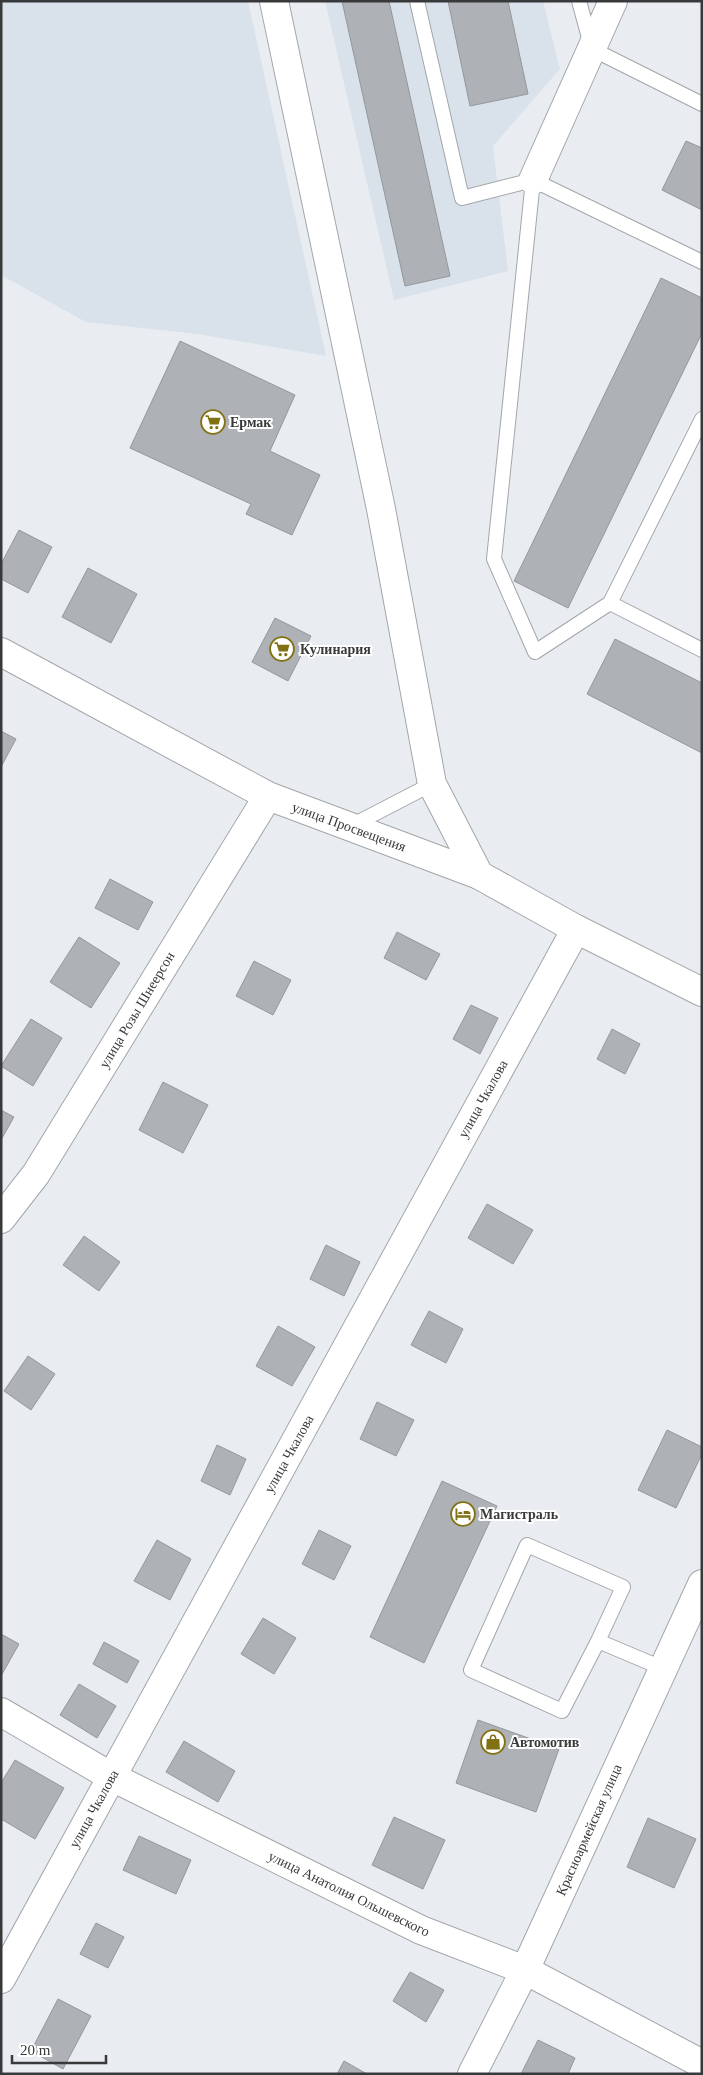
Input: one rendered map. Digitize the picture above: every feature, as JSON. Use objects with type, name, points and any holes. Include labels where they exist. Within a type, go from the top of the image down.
[{"type":"main road","points":[[274,1],[381,509],[432,784],[479,875]]},
{"type":"main road","points":[[534,180],[613,1]]},
{"type":"main road","name":"улица Просвещения","points":[[1,652],[268,796],[479,875],[576,928],[702,992]]},
{"type":"main road","name":"улица Розы Шнеерсон","points":[[1,1219],[36,1174],[268,796]]},
{"type":"main road","name":"улица Чкалова","points":[[1,1979],[576,928]]},
{"type":"main road","name":"Красноармейская улица","points":[[472,2074],[525,1970],[702,1584]]},
{"type":"main road","name":"улица Анатолия Ольшевского","points":[[1,1712],[112,1777],[421,1930],[525,1970],[702,2064]]},
{"type":"lane","points":[[417,1],[462,198],[534,180],[702,262]]},
{"type":"lane","points":[[579,1],[592,49],[702,104]]},
{"type":"lane","points":[[534,180],[494,559],[535,652],[610,602],[702,419]]},
{"type":"lane","points":[[610,602],[702,650]]},
{"type":"lane","points":[[350,827],[432,784]]},
{"type":"lane","points":[[527,1545],[624,1587],[598,1641],[562,1711],[471,1670],[527,1545]]},
{"type":"lane","points":[[598,1641],[662,1668]]},
{"type":"shaded area","points":[[1,1],[248,1],[326,356],[197,334],[86,322],[1,275]]},
{"type":"shaded area","points":[[325,1],[543,1],[560,69],[493,146],[508,271],[394,300]]},
{"type":"building","points":[[342,1],[389,1],[450,276],[405,286]]},
{"type":"building","points":[[448,1],[508,1],[528,94],[470,106]]},
{"type":"building","points":[[686,141],[702,148],[702,210],[662,190]]},
{"type":"building","points":[[661,278],[702,298],[702,333],[568,608],[514,581]]},
{"type":"building","name":"Ермак","points":[[180,341],[295,395],[270,451],[320,475],[292,535],[246,514],[251,504],[130,448]]},
{"type":"building","points":[[19,530],[52,547],[28,593],[1,579],[1,564]]},
{"type":"building","points":[[88,568],[137,594],[111,643],[62,617]]},
{"type":"building","name":"Кулинария","points":[[275,618],[311,636],[288,681],[252,662]]},
{"type":"building","points":[[615,639],[702,683],[702,753],[587,694]]},
{"type":"building","points":[[1,731],[16,739],[1,767]]},
{"type":"building","points":[[110,879],[153,902],[138,930],[95,908]]},
{"type":"building","points":[[397,932],[440,954],[426,980],[384,958]]},
{"type":"building","points":[[79,937],[120,963],[91,1008],[50,982]]},
{"type":"building","points":[[254,961],[291,980],[273,1015],[236,996]]},
{"type":"building","points":[[471,1005],[498,1018],[480,1054],[453,1039]]},
{"type":"building","points":[[31,1019],[62,1038],[33,1086],[1,1066]]},
{"type":"building","points":[[612,1029],[640,1044],[625,1074],[597,1059]]},
{"type":"building","points":[[163,1082],[208,1105],[183,1153],[139,1130]]},
{"type":"building","points":[[1,1110],[14,1117],[1,1140]]},
{"type":"building","points":[[487,1204],[533,1230],[513,1264],[468,1238]]},
{"type":"building","points":[[84,1236],[120,1262],[99,1291],[63,1265]]},
{"type":"building","points":[[326,1245],[360,1262],[344,1296],[310,1279]]},
{"type":"building","points":[[429,1311],[463,1329],[446,1363],[411,1345]]},
{"type":"building","points":[[278,1326],[315,1347],[292,1386],[256,1366]]},
{"type":"building","points":[[28,1356],[55,1374],[31,1410],[4,1391]]},
{"type":"building","points":[[377,1402],[414,1420],[396,1456],[360,1439]]},
{"type":"building","points":[[667,1430],[702,1447],[702,1454],[676,1508],[638,1490]]},
{"type":"building","points":[[217,1445],[246,1459],[230,1495],[201,1481]]},
{"type":"building","name":"Магистраль","points":[[442,1481],[497,1506],[424,1663],[370,1637]]},
{"type":"building","points":[[319,1530],[351,1546],[334,1580],[302,1564]]},
{"type":"building","points":[[157,1540],[191,1559],[170,1600],[134,1581]]},
{"type":"building","points":[[263,1618],[296,1638],[274,1674],[241,1654]]},
{"type":"building","points":[[1,1634],[19,1644],[1,1676]]},
{"type":"building","points":[[104,1642],[139,1661],[127,1683],[93,1664]]},
{"type":"building","points":[[79,1684],[116,1706],[97,1738],[60,1715]]},
{"type":"building","points":[[478,1720],[559,1749],[536,1812],[456,1783]]},
{"type":"building","points":[[184,1741],[235,1771],[218,1802],[166,1772]]},
{"type":"building","points":[[15,1760],[64,1788],[35,1839],[1,1819],[1,1783]]},
{"type":"building","points":[[394,1817],[445,1840],[423,1889],[372,1865]]},
{"type":"building","points":[[648,1818],[696,1839],[674,1888],[627,1867]]},
{"type":"building","points":[[139,1836],[191,1860],[176,1894],[123,1870]]},
{"type":"building","points":[[96,1923],[124,1937],[108,1968],[80,1954]]},
{"type":"building","points":[[410,1972],[444,1990],[426,2022],[393,2001]]},
{"type":"building","points":[[58,1999],[91,2016],[63,2069],[31,2051]]},
{"type":"building","points":[[538,2040],[575,2058],[568,2074],[521,2074]]},
{"type":"building","points":[[344,2061],[367,2074],[337,2074]]},
{"type":"place","name":"Ермак","points":[[213,422]]},
{"type":"place","name":"Кулинария","points":[[282,649]]},
{"type":"place","name":"Магистраль","points":[[463,1514]]},
{"type":"place","name":"Автомотив","points":[[493,1742]]}]
